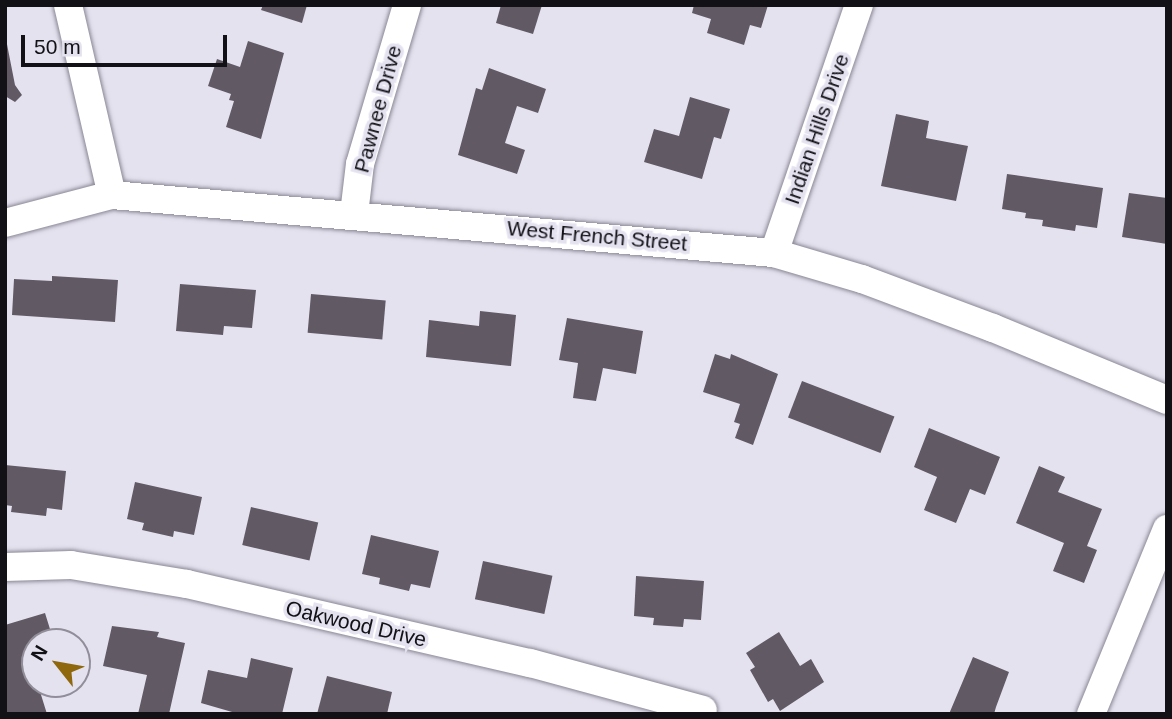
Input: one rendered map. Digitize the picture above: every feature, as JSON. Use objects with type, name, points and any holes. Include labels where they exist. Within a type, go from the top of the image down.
[{"type":"street","points":[[68,5],[112,195]]},
{"type":"street","name":"Pawnee Drive","points":[[354,214],[359,164],[407,5]]},
{"type":"street","name":"Indian Hills Drive","points":[[774,253],[859,5]]},
{"type":"street","name":"West French Street","points":[[5,223],[112,195],[354,214],[774,253],[862,279],[967,318],[1167,400]]},
{"type":"street","points":[[1091,714],[1167,529]]},
{"type":"street","name":"Oakwood Drive","points":[[5,567],[71,565],[187,584],[530,663],[703,710]]},
{"type":"building","points":[[263,5],[307,5],[302,23],[261,10]]},
{"type":"building","points":[[501,5],[542,5],[533,34],[496,23]]},
{"type":"building","points":[[694,5],[768,5],[761,28],[750,25],[744,45],[707,33],[711,19],[692,13]]},
{"type":"building","points":[[5,34],[15,85],[22,95],[15,102],[5,96]]},
{"type":"building","points":[[248,41],[284,53],[261,139],[226,127],[234,101],[229,100],[231,94],[208,86],[217,59],[240,67]]},
{"type":"building","points":[[489,68],[546,89],[538,113],[517,106],[505,143],[525,150],[517,174],[458,155],[476,88],[482,90]]},
{"type":"building","points":[[690,97],[730,109],[721,139],[714,137],[702,179],[644,162],[654,129],[679,136]]},
{"type":"building","points":[[896,114],[929,121],[926,138],[968,146],[956,201],[881,186]]},
{"type":"building","points":[[1007,174],[1103,188],[1097,228],[1076,225],[1075,231],[1042,226],[1043,220],[1025,218],[1026,213],[1002,209]]},
{"type":"building","points":[[1129,193],[1167,198],[1167,244],[1122,237]]},
{"type":"building","points":[[52,276],[118,280],[115,322],[12,315],[14,279],[52,281]]},
{"type":"building","points":[[180,284],[256,290],[252,328],[224,326],[223,335],[176,331]]},
{"type":"building","points":[[311,294],[386,301],[382,339],[308,333]]},
{"type":"building","points":[[480,311],[516,315],[511,366],[426,357],[429,320],[479,326]]},
{"type":"building","points":[[567,318],[643,331],[636,374],[603,368],[596,401],[573,398],[578,363],[559,360]]},
{"type":"building","points":[[715,354],[730,359],[731,354],[778,374],[753,445],[735,438],[740,424],[734,422],[740,404],[703,392]]},
{"type":"building","points":[[802,381],[894,416],[880,453],[788,417]]},
{"type":"building","points":[[929,428],[1000,457],[985,495],[970,489],[956,523],[924,510],[937,477],[914,467]]},
{"type":"building","points":[[5,465],[66,471],[62,510],[47,508],[46,516],[11,512],[12,506],[5,505]]},
{"type":"building","points":[[1039,466],[1065,477],[1058,492],[1102,509],[1087,546],[1097,550],[1084,583],[1053,571],[1064,543],[1016,523]]},
{"type":"building","points":[[135,482],[202,497],[194,535],[174,531],[173,537],[142,530],[144,523],[127,519]]},
{"type":"building","points":[[251,507],[318,523],[309,561],[242,545]]},
{"type":"building","points":[[371,535],[439,551],[430,588],[411,584],[409,591],[379,584],[380,578],[362,574]]},
{"type":"building","points":[[483,561],[552,576],[544,614],[475,599]]},
{"type":"building","points":[[636,576],[704,581],[701,620],[684,619],[683,627],[653,625],[654,618],[634,616]]},
{"type":"building","points":[[45,613],[50,628],[21,628],[21,698],[42,698],[47,714],[5,714],[5,625]]},
{"type":"building","points":[[112,626],[159,632],[157,637],[185,643],[169,714],[138,714],[147,675],[103,666]]},
{"type":"building","points":[[779,632],[800,666],[811,659],[824,682],[780,711],[773,699],[768,702],[750,670],[755,667],[746,653]]},
{"type":"building","points":[[973,657],[1009,672],[994,714],[949,714]]},
{"type":"building","points":[[251,658],[293,668],[282,714],[239,714],[201,703],[208,670],[247,678]]},
{"type":"building","points":[[327,676],[392,692],[387,714],[317,714]]}]
